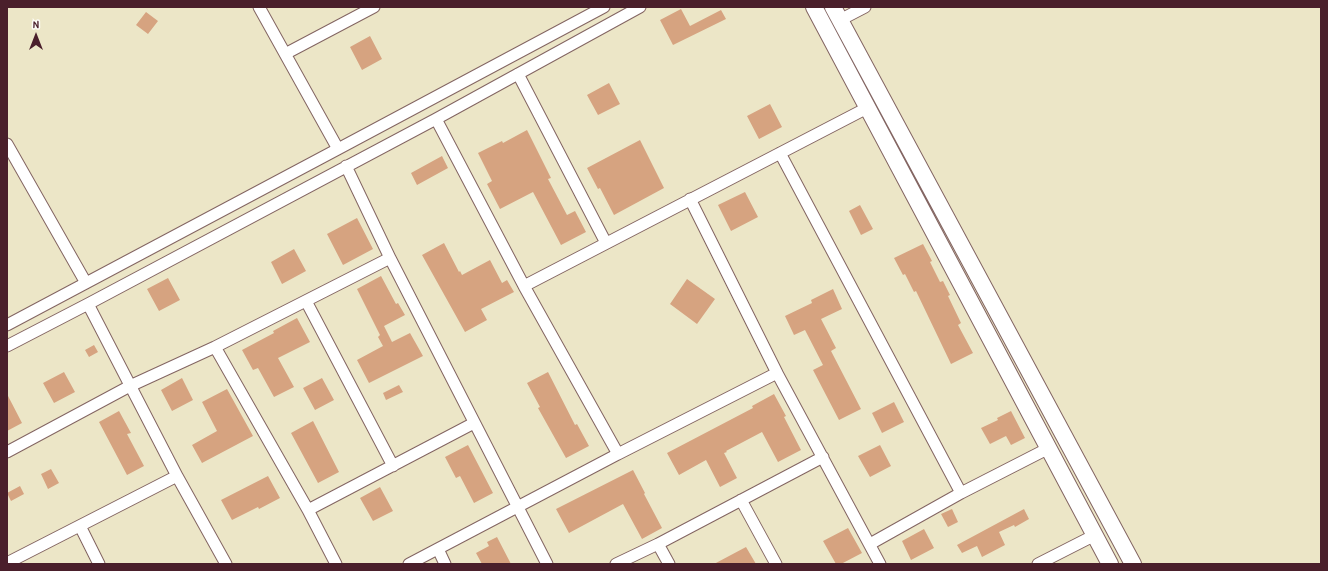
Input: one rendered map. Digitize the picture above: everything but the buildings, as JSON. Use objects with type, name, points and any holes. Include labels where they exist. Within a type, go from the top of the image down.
[{"type":"street","points":[[259,7],[338,150]]},
{"type":"street","points":[[285,54],[373,7]]},
{"type":"street","points":[[7,325],[604,7]]},
{"type":"street","points":[[7,346],[436,119],[640,7]]},
{"type":"street","points":[[814,7],[1110,564]]},
{"type":"street","points":[[864,7],[836,14],[1133,564]]},
{"type":"street","points":[[518,74],[606,243]]},
{"type":"street","points":[[524,286],[867,108]]},
{"type":"street","points":[[436,119],[524,286],[618,454]]},
{"type":"street","points":[[7,144],[86,283]]},
{"type":"street","points":[[780,153],[962,493]]},
{"type":"street","points":[[346,166],[390,258],[547,564]]},
{"type":"street","points":[[690,199],[777,373],[880,564]]},
{"type":"street","points":[[7,452],[130,386],[215,347],[390,258]]},
{"type":"street","points":[[306,301],[393,466]]},
{"type":"street","points":[[88,304],[177,476],[226,564]]},
{"type":"street","points":[[215,347],[308,510],[336,564]]},
{"type":"street","points":[[410,564],[618,454],[777,373]]},
{"type":"street","points":[[308,510],[474,423]]},
{"type":"street","points":[[870,544],[962,493],[1049,448]]},
{"type":"street","points":[[616,564],[658,544],[823,457]]},
{"type":"street","points":[[7,564],[177,476]]},
{"type":"street","points":[[741,500],[776,564]]},
{"type":"street","points":[[80,526],[99,564]]},
{"type":"street","points":[[1038,564],[1095,535]]},
{"type":"street","points":[[658,544],[669,564]]},
{"type":"street","points":[[438,549],[445,564]]}]
